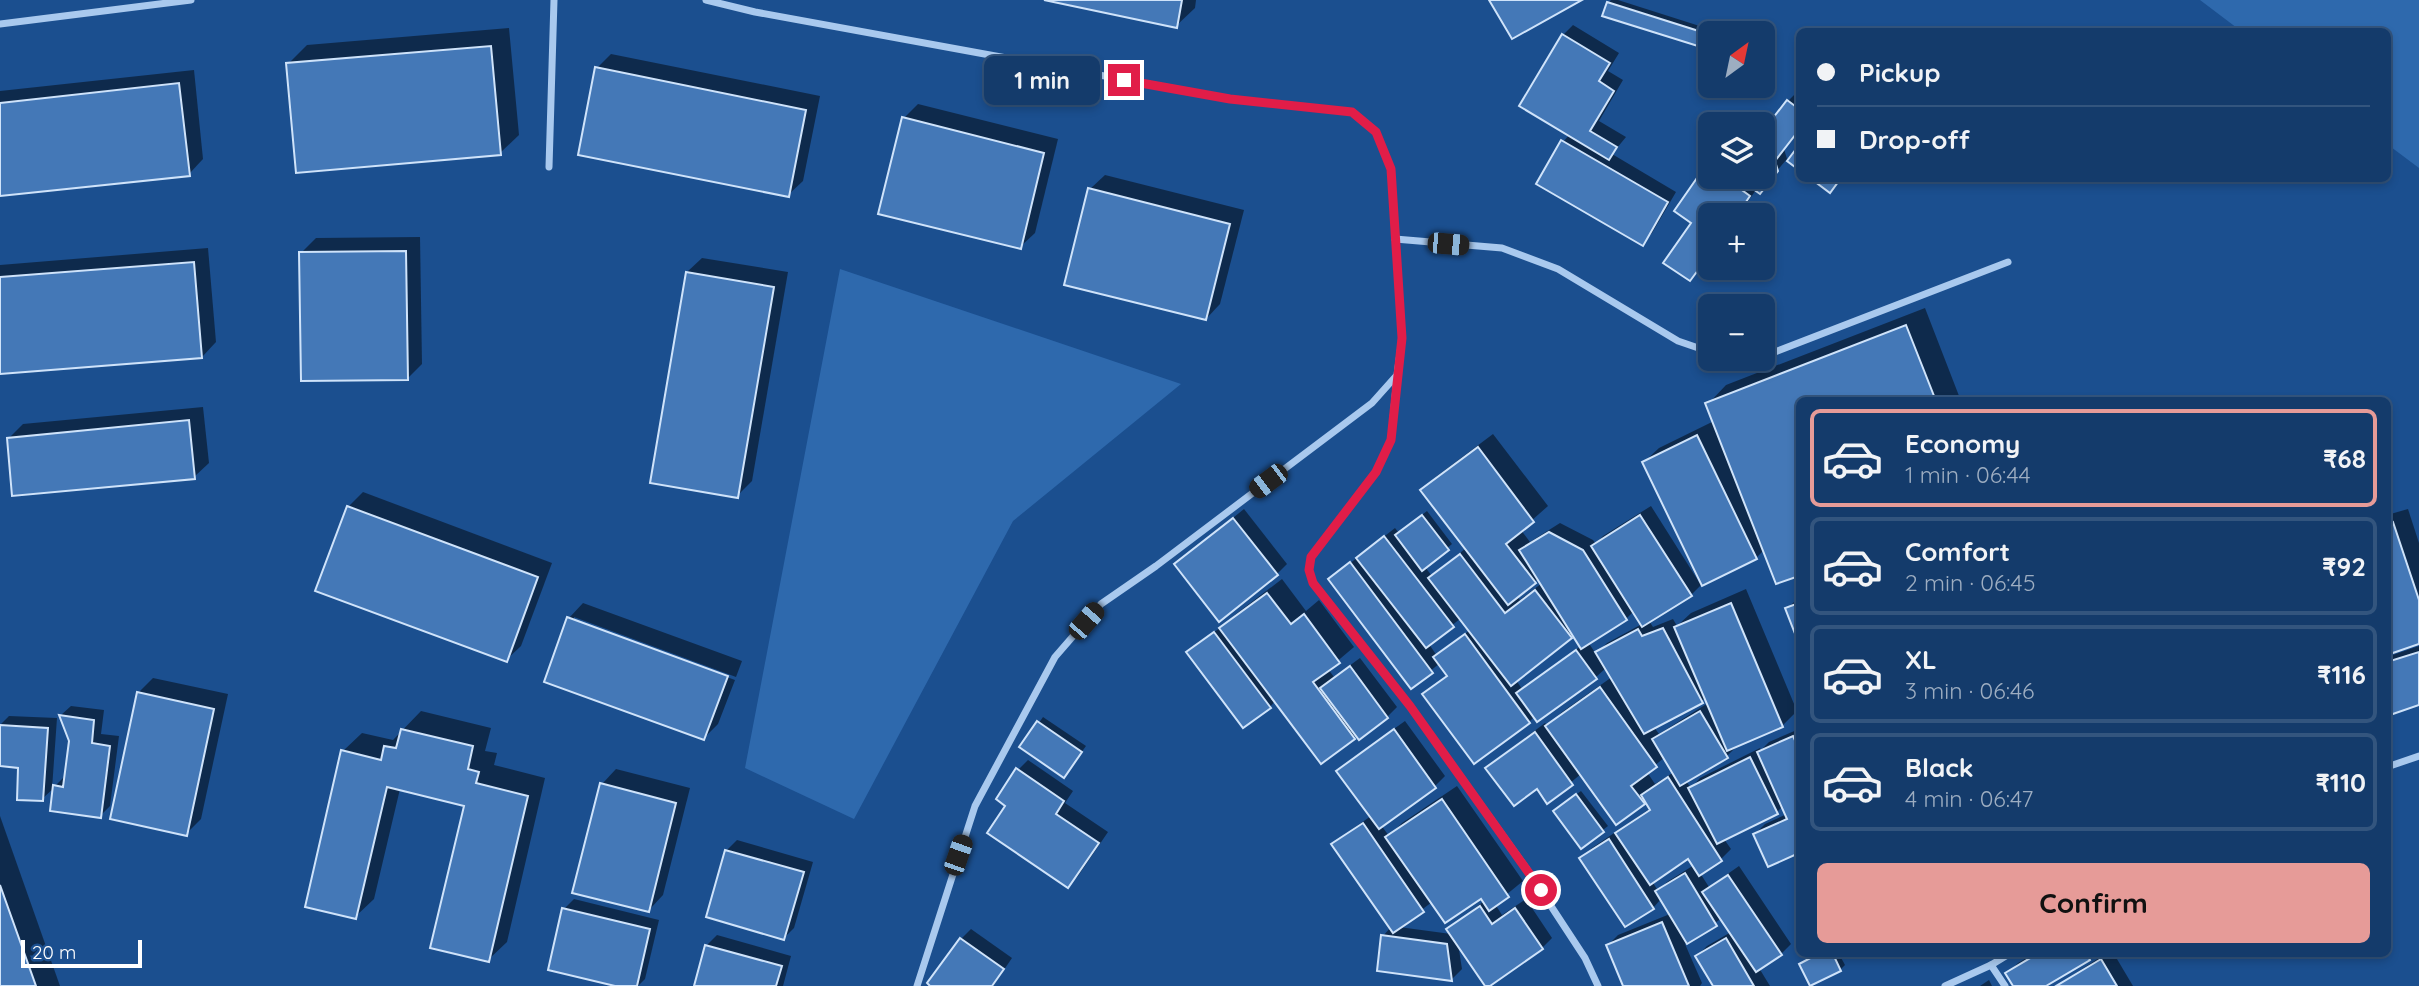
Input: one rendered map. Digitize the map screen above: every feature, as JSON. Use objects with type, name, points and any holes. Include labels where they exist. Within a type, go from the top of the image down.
[{"type":"street","points":[[0,24],[191,0]]},
{"type":"street","points":[[549,167],[554,0]]},
{"type":"street","points":[[706,0],[768,15],[1230,99],[1352,112],[1376,132],[1391,169],[1402,338],[1391,440],[1376,472],[1311,557],[1309,570],[1313,583],[1410,706],[1526,867],[1585,958],[1598,986]]},
{"type":"street","points":[[1395,239],[1502,248],[1558,269],[1678,341],[1698,348]]},
{"type":"street","points":[[1775,352],[2008,262]]},
{"type":"street","points":[[917,986],[975,806],[1055,657],[1101,604],[1156,566],[1372,403],[1397,375]]},
{"type":"street","points":[[2391,766],[2419,756]]},
{"type":"street","points":[[1945,986],[2004,957]]},
{"type":"street","points":[[1992,965],[2005,986]]},
{"type":"shaded area","points":[[2200,0],[2419,0],[2419,168],[2391,147],[2391,28],[2237,28]]},
{"type":"shaded area","points":[[840,269],[1181,384],[1013,521],[854,819],[745,768]]},
{"type":"building","points":[[1044,0],[1182,0],[1177,28]]},
{"type":"building","points":[[1489,0],[1582,0],[1512,39]]},
{"type":"building","points":[[1607,2],[1698,31],[1698,46],[1602,16]]},
{"type":"building","points":[[1562,34],[1610,63],[1599,81],[1614,91],[1590,131],[1617,147],[1609,160],[1519,106]]},
{"type":"building","points":[[491,46],[501,155],[296,173],[286,63]]},
{"type":"building","points":[[595,67],[806,110],[789,197],[578,155]]},
{"type":"building","points":[[179,83],[190,176],[0,196],[0,103]]},
{"type":"building","points":[[1787,100],[1796,107],[1796,134],[1775,161],[1775,115]]},
{"type":"building","points":[[902,117],[1044,153],[1021,249],[878,214]]},
{"type":"building","points":[[1561,140],[1668,202],[1643,246],[1536,184]]},
{"type":"building","points":[[1796,149],[1796,168],[1787,161]]},
{"type":"building","points":[[1698,176],[1698,189],[1740,189],[1750,196],[1745,203],[1698,203],[1698,270],[1690,281],[1663,263],[1691,223],[1674,211]]},
{"type":"building","points":[[1815,182],[1838,182],[1830,193]]},
{"type":"building","points":[[1088,188],[1230,224],[1206,320],[1064,285]]},
{"type":"building","points":[[406,251],[408,380],[301,381],[299,252]]},
{"type":"building","points":[[194,262],[202,358],[0,374],[0,277]]},
{"type":"building","points":[[686,272],[774,287],[738,498],[650,483]]},
{"type":"building","points":[[1906,325],[1934,397],[1796,397],[1796,577],[1776,584],[1705,403]]},
{"type":"building","points":[[189,420],[195,479],[12,496],[7,438]]},
{"type":"building","points":[[1697,435],[1757,559],[1702,586],[1642,462]]},
{"type":"building","points":[[1478,447],[1534,522],[1506,544],[1536,583],[1508,605],[1420,490]]},
{"type":"building","points":[[347,506],[538,577],[507,662],[315,591]]},
{"type":"building","points":[[1422,515],[1449,550],[1422,571],[1395,535]]},
{"type":"building","points":[[1640,515],[1692,596],[1642,627],[1591,546]]},
{"type":"building","points":[[1233,518],[1278,575],[1219,622],[1174,564]]},
{"type":"building","points":[[2393,522],[2419,600],[2419,644],[2391,654]]},
{"type":"building","points":[[1549,532],[1583,550],[1627,620],[1581,649],[1519,550]]},
{"type":"building","points":[[1384,536],[1454,627],[1426,648],[1356,558]]},
{"type":"building","points":[[1460,554],[1505,613],[1535,590],[1572,638],[1511,686],[1428,578]]},
{"type":"building","points":[[1350,562],[1433,673],[1411,689],[1328,579]]},
{"type":"building","points":[[1267,593],[1291,624],[1304,614],[1340,663],[1313,682],[1355,739],[1321,764],[1219,628]]},
{"type":"building","points":[[1731,603],[1783,727],[1727,751],[1674,627]]},
{"type":"building","points":[[1796,604],[1796,636],[1785,608]]},
{"type":"building","points":[[567,617],[728,676],[704,740],[544,682]]},
{"type":"building","points":[[1663,628],[1703,703],[1644,734],[1595,652],[1638,629],[1642,636]]},
{"type":"building","points":[[1214,632],[1271,708],[1243,728],[1186,652]]},
{"type":"building","points":[[1465,634],[1530,723],[1474,764],[1422,694],[1447,676],[1433,657]]},
{"type":"building","points":[[1576,650],[1597,679],[1537,722],[1516,693]]},
{"type":"building","points":[[2419,652],[2419,705],[2391,715],[2391,661]]},
{"type":"building","points":[[1350,666],[1388,718],[1359,740],[1320,688]]},
{"type":"building","points":[[1600,687],[1657,767],[1631,786],[1645,804],[1616,825],[1545,726]]},
{"type":"building","points":[[137,692],[214,709],[187,836],[110,819]]},
{"type":"building","points":[[1700,711],[1728,758],[1680,786],[1652,739]]},
{"type":"building","points":[[59,715],[94,720],[92,743],[110,746],[101,818],[50,811],[53,785],[63,787],[69,741]]},
{"type":"building","points":[[1037,721],[1082,752],[1064,778],[1019,747]]},
{"type":"building","points":[[0,725],[48,728],[43,801],[17,800],[18,768],[0,766]]},
{"type":"building","points":[[401,729],[473,746],[468,769],[479,772],[476,783],[528,796],[489,962],[430,948],[464,806],[387,787],[356,919],[305,907],[341,750],[381,760],[384,746],[396,748]]},
{"type":"building","points":[[1394,729],[1436,788],[1379,829],[1336,771]]},
{"type":"building","points":[[1535,732],[1573,785],[1547,804],[1537,789],[1514,806],[1485,768]]},
{"type":"building","points":[[1793,736],[1796,742],[1796,854],[1768,867],[1753,834],[1787,819],[1757,752]]},
{"type":"building","points":[[1750,757],[1778,814],[1717,844],[1688,788]]},
{"type":"building","points":[[1016,768],[1064,801],[1056,814],[1099,843],[1068,888],[987,833],[1005,806],[996,799]]},
{"type":"building","points":[[1668,777],[1722,861],[1699,876],[1688,859],[1650,885],[1615,833],[1650,810],[1641,795]]},
{"type":"building","points":[[600,783],[676,803],[649,912],[572,893]]},
{"type":"building","points":[[1576,794],[1604,832],[1581,849],[1553,811]]},
{"type":"building","points":[[1442,799],[1509,897],[1489,911],[1481,899],[1445,923],[1385,837]]},
{"type":"building","points":[[1363,823],[1424,912],[1393,933],[1331,844]]},
{"type":"building","points":[[1609,839],[1654,909],[1625,927],[1579,858]]},
{"type":"building","points":[[725,850],[804,872],[784,940],[706,917]]},
{"type":"building","points":[[1685,873],[1717,926],[1687,944],[1655,891]]},
{"type":"building","points":[[1728,875],[1782,955],[1756,972],[1702,892]]},
{"type":"building","points":[[0,885],[36,986],[0,986]]},
{"type":"building","points":[[1480,906],[1492,924],[1515,908],[1543,949],[1490,986],[1485,986],[1446,929]]},
{"type":"building","points":[[562,908],[650,929],[637,986],[615,986],[548,970]]},
{"type":"building","points":[[1662,922],[1689,986],[1623,986],[1606,945]]},
{"type":"building","points":[[1381,935],[1447,944],[1452,981],[1377,971]]},
{"type":"building","points":[[960,938],[1004,969],[992,986],[930,986],[927,983]]},
{"type":"building","points":[[1726,938],[1754,986],[1713,986],[1695,956]]},
{"type":"building","points":[[705,945],[782,966],[776,986],[694,986]]},
{"type":"building","points":[[1812,957],[1834,957],[1841,971],[1810,986],[1799,964]]},
{"type":"building","points":[[2032,957],[2088,957],[2090,960],[2046,986],[2013,986],[2005,973]]},
{"type":"building","points":[[2101,959],[2117,986],[2056,986]]},
{"type":"route","points":[[1124,80],[1230,99],[1352,112],[1376,132],[1391,169],[1402,338],[1391,440],[1376,472],[1311,557],[1309,570],[1313,583],[1410,706],[1541,890]]}]
